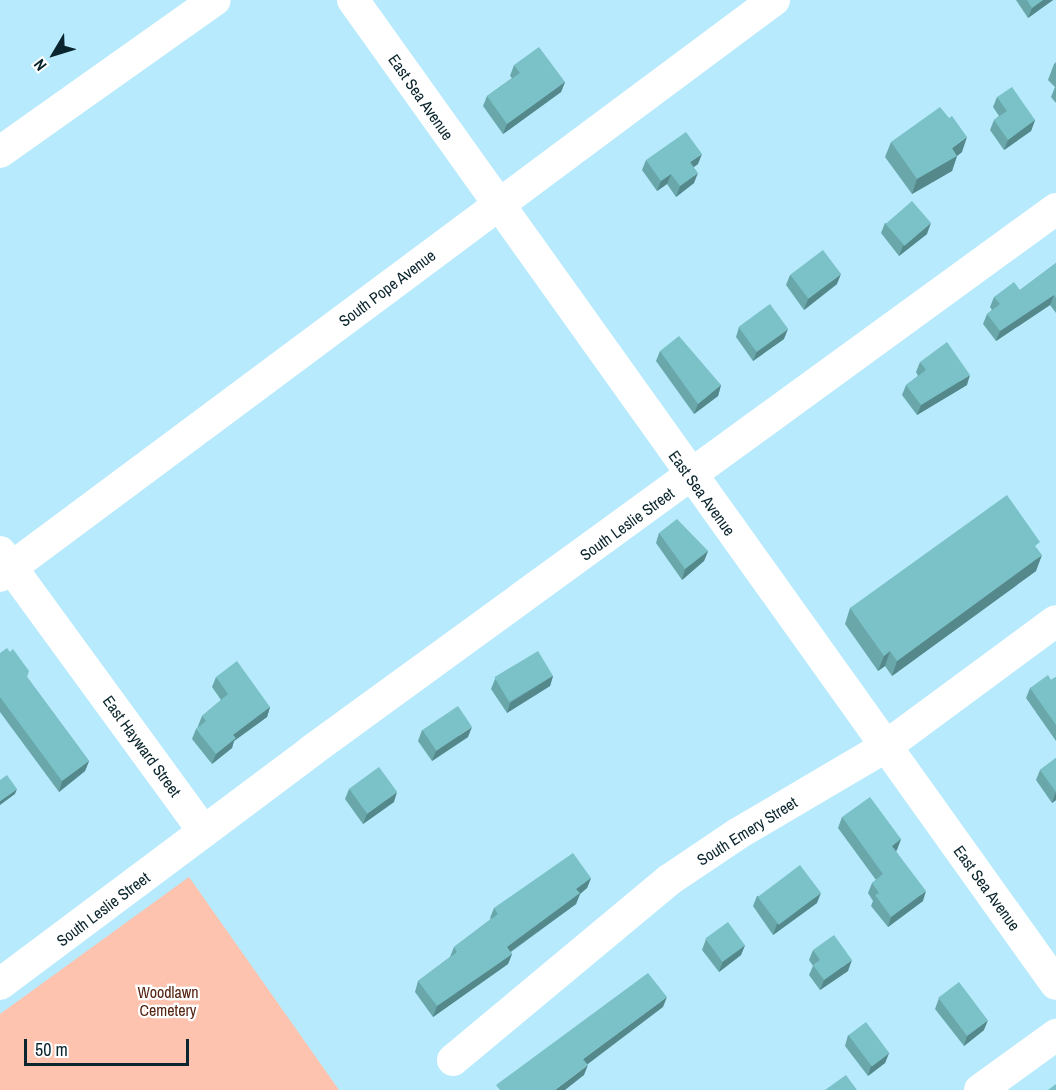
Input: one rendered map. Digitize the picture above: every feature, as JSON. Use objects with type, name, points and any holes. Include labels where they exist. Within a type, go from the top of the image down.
[{"type":"street","points":[[0,152],[215,0]]},
{"type":"street","name":"East Sea Avenue","points":[[353,0],[691,477],[1056,984]]},
{"type":"street","name":"South Pope Avenue","points":[[4,565],[498,205],[774,0]]},
{"type":"street","name":"South Leslie Street","points":[[0,984],[311,752],[1056,209]]},
{"type":"street","name":"East Hayward Street","points":[[4,565],[204,832]]},
{"type":"street","name":"South Emery Street","points":[[453,1060],[669,880],[739,833],[885,747],[1056,621]]},
{"type":"street","points":[[981,1090],[1056,1035]]},
{"type":"green space","name":"Woodlawn Cemetery","points":[[189,877],[339,1090],[0,1090],[0,1014]]},
{"type":"building","points":[[1027,0],[1043,0],[1032,8]]},
{"type":"building","points":[[539,47],[565,82],[507,124],[487,96],[520,73],[514,65]]},
{"type":"building","points":[[1012,87],[1035,120],[1008,140],[994,120],[1007,111],[997,97]]},
{"type":"building","points":[[940,107],[949,118],[952,116],[967,137],[952,148],[957,156],[917,179],[891,142]]},
{"type":"building","points":[[686,132],[702,154],[690,162],[698,173],[680,186],[671,174],[661,181],[646,160]]},
{"type":"building","points":[[912,201],[931,223],[905,246],[886,224]]},
{"type":"building","points":[[823,250],[841,274],[808,299],[790,275]]},
{"type":"building","points":[[1056,263],[1056,298],[1054,295],[1000,331],[987,314],[1000,304],[994,297],[1014,282],[1020,290]]},
{"type":"building","points":[[770,304],[788,329],[757,352],[738,327]]},
{"type":"building","points":[[679,336],[721,385],[698,404],[660,351]]},
{"type":"building","points":[[947,342],[970,375],[921,405],[906,385],[926,370],[920,362]]},
{"type":"building","points":[[1007,495],[1040,542],[1035,546],[1042,555],[897,661],[890,651],[884,656],[850,608]]},
{"type":"building","points":[[677,519],[708,551],[685,569],[659,533]]},
{"type":"building","points":[[7,648],[10,652],[13,649],[29,671],[27,677],[89,761],[62,781],[0,697],[0,653]]},
{"type":"building","points":[[538,651],[553,676],[509,702],[494,677]]},
{"type":"building","points":[[237,661],[270,707],[233,735],[236,738],[216,754],[196,729],[206,721],[202,716],[228,694],[216,677]]},
{"type":"building","points":[[1048,675],[1051,680],[1056,677],[1056,725],[1030,688]]},
{"type":"building","points":[[458,706],[472,727],[436,751],[422,730]]},
{"type":"building","points":[[1056,758],[1056,792],[1040,770]]},
{"type":"building","points":[[379,767],[397,792],[367,814],[349,789]]},
{"type":"building","points":[[7,775],[17,789],[0,801],[0,780]]},
{"type":"building","points":[[870,797],[901,839],[892,846],[926,891],[891,917],[875,895],[879,893],[872,883],[883,874],[842,817]]},
{"type":"building","points":[[573,853],[591,878],[576,889],[580,893],[507,947],[512,954],[437,1006],[418,981],[457,952],[454,947],[498,914],[494,908]]},
{"type":"building","points":[[800,865],[821,893],[779,925],[758,897]]},
{"type":"building","points":[[728,922],[745,945],[722,962],[705,938]]},
{"type":"building","points":[[834,935],[852,960],[824,980],[813,965],[820,960],[813,950]]},
{"type":"building","points":[[648,973],[667,997],[583,1059],[588,1065],[555,1090],[500,1090],[496,1085]]},
{"type":"building","points":[[959,982],[988,1020],[967,1036],[938,998]]},
{"type":"building","points":[[866,1022],[889,1053],[872,1066],[848,1035]]},
{"type":"building","points":[[846,1075],[857,1090],[825,1090]]},
{"type":"building","points":[[1056,1084],[1056,1090],[1048,1090]]}]
